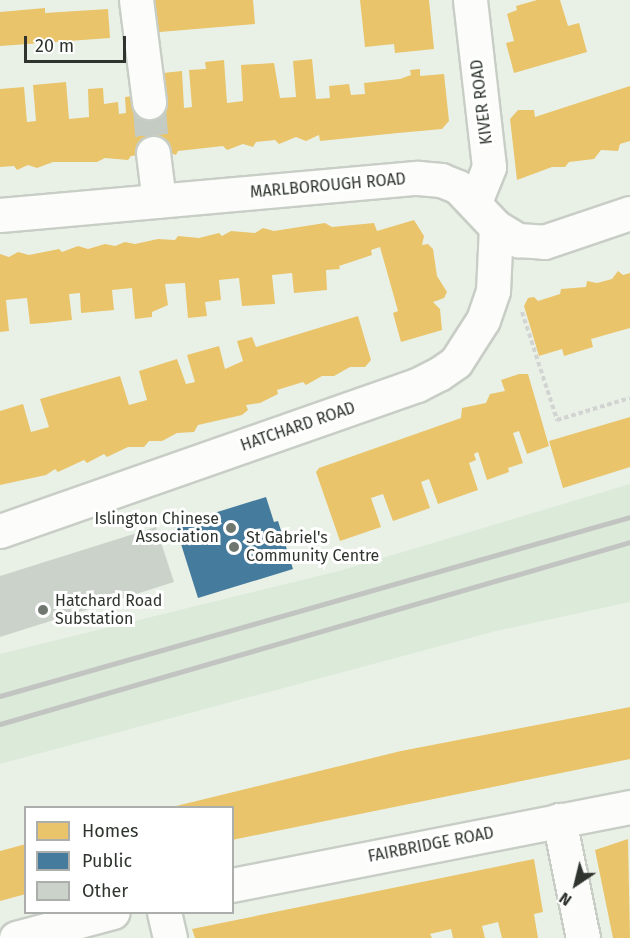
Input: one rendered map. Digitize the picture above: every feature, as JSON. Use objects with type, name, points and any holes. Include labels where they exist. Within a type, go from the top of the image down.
[{"type":"street","points":[[136,0],[149,102]]},
{"type":"street","name":"KIVER ROAD","points":[[470,0],[489,167],[475,201]]},
{"type":"street","points":[[153,153],[159,201]]},
{"type":"street","name":"MARLBOROUGH ROAD","points":[[0,215],[418,178],[441,180],[458,186],[475,201],[496,227],[518,240],[544,242],[630,213]]},
{"type":"street","name":"HATCHARD ROAD","points":[[0,531],[417,385],[456,362],[471,342],[493,291],[496,227]]},
{"type":"street","name":"FAIRBRIDGE ROAD","points":[[234,885],[630,807]]},
{"type":"street","points":[[559,820],[583,938]]},
{"type":"street","points":[[16,938],[106,914]]},
{"type":"street","points":[[164,914],[170,938]]},
{"type":"path","points":[[493,291],[520,306],[557,420],[630,398]]},
{"type":"shaded area","points":[[630,484],[630,602],[496,631],[0,764],[0,654],[339,571]]},
{"type":"building: Homes","points":[[146,0],[253,0],[255,24],[148,33]]},
{"type":"building: Homes","points":[[360,0],[429,0],[434,49],[395,53],[394,44],[365,47]]},
{"type":"building: Homes","points":[[537,0],[560,0],[568,26],[579,23],[587,52],[514,73],[506,43],[514,41],[507,14],[517,10],[516,6]]},
{"type":"building: Homes","points":[[45,8],[45,13],[108,9],[110,38],[0,46],[0,12]]},
{"type":"building: Homes","points":[[312,59],[316,99],[330,98],[329,86],[349,84],[351,95],[365,94],[364,83],[400,79],[411,75],[410,70],[420,69],[420,76],[444,74],[449,121],[442,129],[320,141],[319,135],[306,141],[296,137],[279,144],[275,140],[256,142],[253,147],[243,144],[227,150],[223,146],[178,151],[176,155],[168,152],[131,156],[128,160],[105,158],[97,162],[53,162],[37,168],[28,165],[17,170],[14,166],[0,167],[0,89],[24,87],[27,122],[36,121],[33,85],[66,82],[69,119],[89,117],[88,89],[103,88],[104,104],[118,102],[119,114],[126,113],[125,97],[141,95],[157,110],[165,109],[163,73],[182,71],[184,108],[192,107],[189,70],[206,69],[205,62],[224,60],[227,103],[243,101],[241,65],[274,63],[280,98],[296,97],[293,61]]},
{"type":"building: Homes","points":[[630,86],[630,141],[620,144],[618,151],[601,150],[594,159],[569,162],[565,167],[552,167],[517,180],[510,119],[518,110],[534,110],[535,117]]},
{"type":"building: Homes","points":[[414,220],[424,236],[422,245],[428,244],[433,249],[437,276],[447,292],[444,298],[433,302],[440,309],[442,330],[401,342],[393,313],[398,311],[380,247],[371,250],[372,255],[339,266],[340,269],[326,270],[327,290],[294,293],[292,273],[272,275],[275,304],[242,306],[239,278],[219,280],[221,300],[205,302],[207,316],[188,318],[185,283],[165,284],[168,305],[152,312],[152,317],[135,319],[132,288],[112,290],[114,310],[81,313],[80,293],[69,294],[72,320],[45,323],[30,324],[27,298],[6,300],[9,331],[0,332],[0,254],[9,257],[18,252],[29,255],[59,249],[62,252],[78,246],[88,249],[105,244],[115,246],[125,242],[135,244],[158,239],[175,240],[178,236],[199,238],[219,233],[222,236],[231,231],[255,233],[263,228],[274,231],[325,223],[332,227],[374,223],[377,231]]},
{"type":"building: Homes","points":[[618,271],[623,275],[630,273],[630,328],[591,339],[593,347],[564,356],[562,349],[539,356],[524,306],[528,298],[534,297],[538,301],[560,294],[561,289],[586,287],[587,281],[597,283],[612,279]]},
{"type":"building: Homes","points":[[358,316],[371,360],[365,367],[350,367],[334,376],[322,376],[306,385],[303,382],[277,390],[278,394],[260,403],[246,405],[248,410],[242,415],[198,425],[194,432],[177,433],[162,441],[149,441],[144,447],[128,447],[107,457],[104,454],[87,463],[84,460],[58,472],[55,469],[46,475],[0,485],[0,411],[23,404],[31,432],[49,427],[40,399],[120,376],[129,405],[147,400],[139,371],[177,359],[186,384],[195,382],[187,355],[219,346],[225,369],[243,361],[237,341],[252,337],[256,347]]},
{"type":"building: Homes","points":[[519,374],[528,374],[549,446],[527,454],[519,431],[513,433],[523,463],[508,468],[509,472],[487,480],[478,452],[474,454],[476,460],[469,463],[478,490],[438,504],[429,479],[421,482],[430,508],[393,521],[383,494],[371,498],[381,527],[340,541],[316,472],[319,468],[461,418],[462,408],[486,403],[490,394],[505,391],[501,380]]},
{"type":"building: Homes","points":[[630,417],[630,467],[563,488],[549,441]]},
{"type":"building: Homes","points":[[630,707],[630,759],[234,840],[234,806],[176,806],[401,751]]},
{"type":"building: Homes","points":[[628,839],[630,938],[613,938],[595,850]]},
{"type":"building: Homes","points":[[24,845],[24,895],[0,901],[0,851]]},
{"type":"building: Homes","points":[[534,859],[543,912],[534,914],[538,938],[502,938],[498,922],[482,926],[485,938],[453,938],[451,929],[430,934],[432,938],[195,938],[192,929]]},
{"type":"building: Public","name":"St Gabriel's Community Centre","points":[[266,497],[274,522],[278,521],[293,569],[198,598],[175,525]]},
{"type":"building: Other","name":"Hatchard Road Substation","points":[[156,527],[174,582],[0,637],[0,576]]},
{"type":"tunnel","points":[[149,102],[153,153]]},
{"type":"railway","points":[[0,696],[630,517]]},
{"type":"railway","points":[[0,724],[630,542]]},
{"type":"place","name":"Islington Chinese Association","points":[[231,528]]},
{"type":"place","name":"St Gabriel's Community Centre","points":[[234,547]]},
{"type":"place","name":"Hatchard Road Substation","points":[[43,610]]}]
